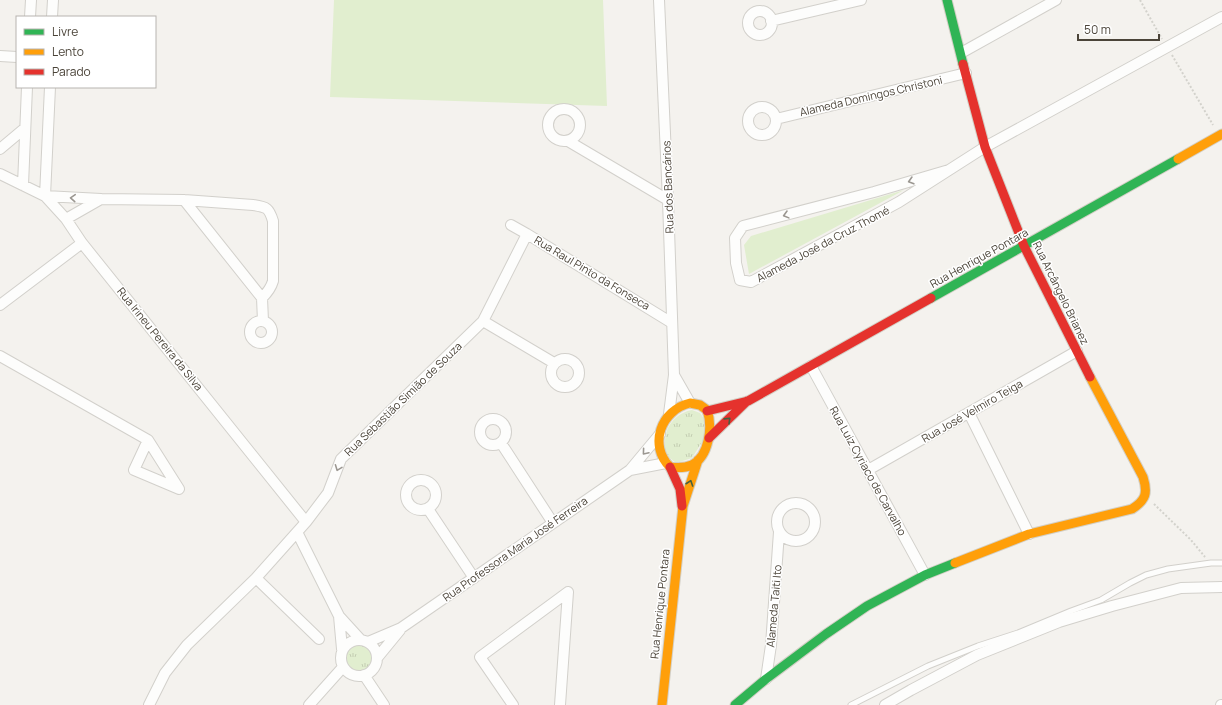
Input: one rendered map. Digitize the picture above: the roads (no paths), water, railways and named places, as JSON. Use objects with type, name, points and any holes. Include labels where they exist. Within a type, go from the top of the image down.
[{"type":"street","points":[[30,16],[31,0]]},
{"type":"street","points":[[52,16],[53,0]]},
{"type":"street","name":"Rua dos Bancários","points":[[659,0],[674,375],[670,414]]},
{"type":"street","points":[[772,20],[861,0]]},
{"type":"street","name":"Rua Arcângelo Brianez","points":[[947,0],[985,147],[1024,246],[1143,477],[1146,486],[1146,496],[1140,505],[1132,509],[1029,534]]},
{"type":"street","points":[[961,53],[1056,0]]},
{"type":"street","name":"Alameda José da Cruz Thomé","points":[[949,170],[874,192],[743,226],[736,238],[736,263],[740,280],[751,282],[776,270],[899,202],[985,147],[1222,17]]},
{"type":"street","points":[[0,56],[16,57]]},
{"type":"street","name":"Alameda Domingos Christoni","points":[[776,119],[966,73]]},
{"type":"street","points":[[23,185],[27,88]]},
{"type":"street","points":[[50,88],[45,196],[101,199],[184,200],[264,206],[270,213],[273,221],[273,281],[269,291],[262,298]]},
{"type":"street","points":[[0,149],[25,128]]},
{"type":"street","name":"Rua Henrique Pontara","points":[[709,438],[748,401],[1220,135]]},
{"type":"street","points":[[568,141],[668,200]]},
{"type":"street","name":"Rua Irineu Pereira da Silva","points":[[0,174],[45,196],[66,219],[82,243],[306,522]]},
{"type":"street","points":[[66,219],[101,199]]},
{"type":"street","points":[[184,200],[262,298],[263,321]]},
{"type":"street","name":"Rua Raul Pinto da Fonseca","points":[[510,225],[672,323]]},
{"type":"street","name":"Rua Sebastião Simião de Souza","points":[[149,705],[165,673],[187,645],[256,578],[306,522],[328,493],[341,459],[483,321],[527,234]]},
{"type":"street","points":[[0,305],[82,243]]},
{"type":"street","points":[[483,321],[554,363]]},
{"type":"street","name":"Rua José Velmiro Teiga","points":[[868,470],[1077,351]]},
{"type":"street","points":[[0,356],[148,440],[178,489],[134,470],[148,440]]},
{"type":"street","name":"Rua Luiz Cyriaco de Carvalho","points":[[811,366],[925,575]]},
{"type":"street","name":"Rua dos Bancários","points":[[674,375],[690,403]]},
{"type":"street","name":"Rua Henrique Pontara","points":[[707,411],[748,401]]},
{"type":"street","points":[[690,403],[700,405],[707,411],[710,425],[709,438],[705,450],[698,460],[686,467],[678,468],[668,465],[662,457],[660,450],[660,434],[664,422],[675,409],[690,403]]},
{"type":"street","points":[[734,705],[826,634],[867,606],[925,575],[1029,534],[969,413]]},
{"type":"street","name":"Rua Professora Maria José Ferreira","points":[[364,641],[401,628],[630,470],[660,434]]},
{"type":"street","points":[[501,443],[553,523]]},
{"type":"street","name":"Rua Henrique Pontara","points":[[662,705],[683,506],[698,460]]},
{"type":"street","name":"Rua Henrique Pontara","points":[[668,465],[680,489],[683,506]]},
{"type":"street","name":"Rua Professora Maria José Ferreira","points":[[630,470],[668,465]]},
{"type":"street","points":[[428,509],[474,578]]},
{"type":"street","points":[[297,532],[339,616],[364,641],[373,646],[377,658],[374,669],[369,673],[358,676],[352,675],[343,667],[340,655],[342,649],[339,616]]},
{"type":"street","name":"Alameda Taiti Ito","points":[[766,679],[771,645],[779,532]]},
{"type":"street","points":[[256,578],[319,639]]},
{"type":"street","points":[[885,705],[910,690],[977,655],[1059,622],[1181,588],[1222,587]]},
{"type":"street","points":[[513,705],[480,657],[568,592],[560,705]]},
{"type":"street","name":"Rua Professora Maria José Ferreira","points":[[377,658],[401,628]]},
{"type":"street","points":[[342,649],[350,642],[364,641]]},
{"type":"street","points":[[309,705],[343,667]]},
{"type":"street","points":[[364,675],[384,705]]},
{"type":"lane","points":[[851,705],[928,666],[978,646],[1018,633],[1101,600],[1146,574],[1168,569],[1211,563],[1222,563]]}]
